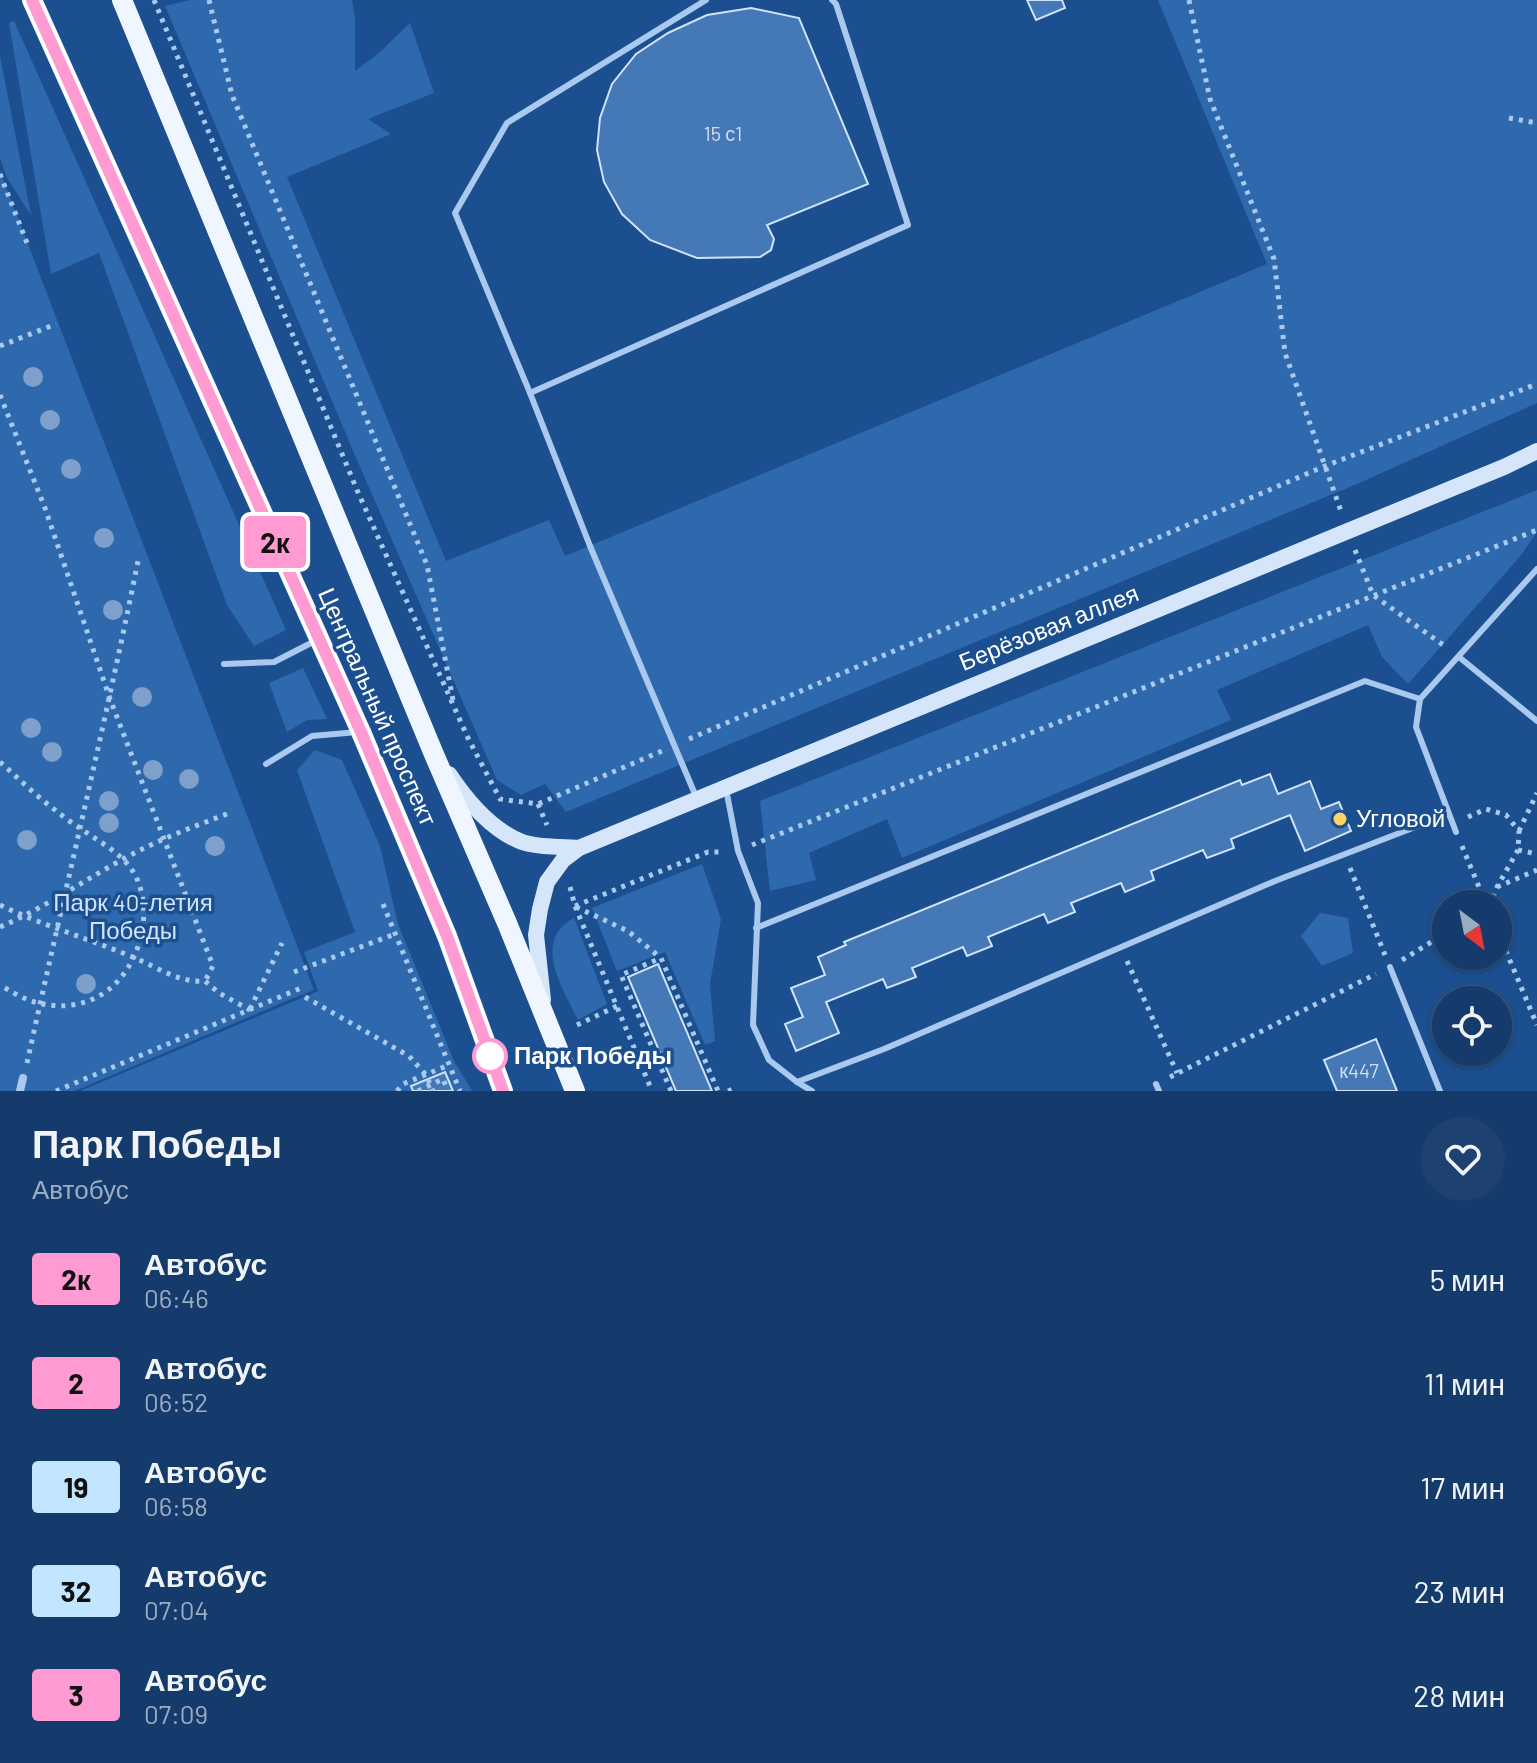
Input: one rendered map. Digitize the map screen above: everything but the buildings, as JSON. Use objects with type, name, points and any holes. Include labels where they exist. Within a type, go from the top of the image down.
[{"type":"main road","name":"Центральный проспект","points":[[32,0],[361,732],[447,936],[503,1091]]},
{"type":"main road","name":"Центральный проспект","points":[[122,0],[575,1091]]},
{"type":"street","name":"Берёзовая аллея","points":[[579,848],[1537,451]]},
{"type":"street","points":[[433,752],[467,800],[501,830],[523,843],[579,848]]},
{"type":"street","points":[[545,1014],[536,935],[540,909],[547,882],[563,860],[579,848]]},
{"type":"street","points":[[20,1091],[23,1078]]},
{"type":"lane","points":[[697,799],[455,213],[507,123],[706,0]]},
{"type":"lane","points":[[530,393],[908,225],[836,4],[832,0]]},
{"type":"lane","points":[[1456,832],[1416,727],[1420,699],[1537,569]]},
{"type":"lane","points":[[224,664],[274,662],[319,639]]},
{"type":"lane","points":[[1459,657],[1537,721]]},
{"type":"lane","points":[[756,928],[1365,681],[1420,699]]},
{"type":"lane","points":[[266,764],[312,736],[361,732]]},
{"type":"lane","points":[[726,786],[738,851],[758,903],[753,1025],[769,1060],[812,1091]]},
{"type":"lane","points":[[797,1082],[884,1049],[1275,881],[1449,814]]},
{"type":"lane","points":[[1390,967],[1440,1091]]},
{"type":"path","points":[[154,0],[357,490],[455,708],[500,799],[538,804],[1325,466],[1537,384]]},
{"type":"path","points":[[209,0],[232,95],[427,565],[455,708]]},
{"type":"path","points":[[1189,0],[1210,99],[1274,259],[1285,353],[1373,595],[1459,657]]},
{"type":"path","points":[[1509,118],[1537,123]]},
{"type":"path","points":[[0,174],[27,243]]},
{"type":"path","points":[[0,346],[56,324]]},
{"type":"path","points":[[0,395],[45,508],[110,699],[213,966],[205,981]]},
{"type":"path","points":[[575,906],[708,852],[738,851],[1537,530]]},
{"type":"path","points":[[29,1053],[110,699],[139,556]]},
{"type":"path","points":[[0,762],[48,805],[123,859],[136,876],[143,903],[143,929],[135,958],[116,986],[89,1002],[61,1006],[41,1004],[0,985]]},
{"type":"path","points":[[1495,890],[1518,850],[1519,831],[1537,793]]},
{"type":"path","points":[[1482,890],[1456,832],[1466,818],[1486,809],[1506,815],[1519,831]]},
{"type":"path","points":[[0,927],[165,838],[227,814]]},
{"type":"path","points":[[1518,850],[1537,854]]},
{"type":"path","points":[[1345,854],[1390,967]]},
{"type":"path","points":[[1497,887],[1537,870]]},
{"type":"path","points":[[383,904],[460,1091]]},
{"type":"path","points":[[0,905],[23,917],[135,958],[189,983],[205,981],[219,993],[250,1010]]},
{"type":"path","points":[[575,906],[628,931],[661,958],[718,1091]]},
{"type":"path","points":[[575,906],[652,1091]]},
{"type":"path","points":[[294,972],[395,934]]},
{"type":"path","points":[[1158,1088],[1177,1073],[1390,967],[1432,942]]},
{"type":"path","points":[[250,1010],[282,943]]},
{"type":"path","points":[[1120,947],[1177,1073]]},
{"type":"path","points":[[661,958],[621,975],[671,1091]]},
{"type":"path","points":[[1512,965],[1537,1025]]},
{"type":"path","points":[[56,1091],[301,988]]},
{"type":"path","points":[[305,997],[409,1056],[427,1077],[433,1091]]},
{"type":"path","points":[[577,1025],[617,1006]]},
{"type":"path","points":[[397,1091],[449,1065]]},
{"type":"path","points":[[427,1077],[442,1081],[447,1091]]},
{"type":"path","points":[[418,1091],[443,1080],[447,1091]]},
{"type":"green space","points":[[190,0],[352,0],[355,71],[410,23],[434,93],[368,119],[391,134],[287,177],[446,561],[549,520],[565,556],[1267,264],[1158,0],[1537,0],[1537,403],[1357,484],[566,812],[545,784],[521,795],[497,780],[357,460],[165,6]]},
{"type":"green space","points":[[14,21],[286,630],[254,646],[227,605],[99,253],[51,274],[9,23]]},
{"type":"green space","points":[[0,56],[31,215],[7,178],[0,158]]},
{"type":"green space","name":"Парк 40-летия Победы","points":[[0,171],[314,990],[304,994],[305,997],[318,991],[304,952],[355,932],[297,770],[315,750],[342,760],[380,846],[398,924],[454,1061],[472,1091],[80,1091],[304,997],[303,994],[75,1091],[0,1091]]},
{"type":"green space","points":[[1537,490],[1537,532],[1522,554],[1408,684],[1382,657],[1368,625],[1217,690],[1231,720],[902,858],[887,819],[809,853],[816,880],[770,891],[760,801]]},
{"type":"green space","points":[[303,668],[327,719],[307,720],[287,732],[269,683]]},
{"type":"green space","points":[[702,864],[721,919],[710,984],[715,1041],[705,1045],[665,952],[617,971],[592,908]]},
{"type":"green space","points":[[1320,913],[1348,918],[1353,953],[1322,966],[1301,936]]},
{"type":"green space","points":[[574,918],[607,1004],[578,1020],[559,980],[552,952],[554,939],[561,928]]},
{"type":"bus line","name":"2к","points":[[32,0],[361,732],[447,936],[503,1091]]},
{"type":"place","name":"Угловой","points":[[1340,819]]},
{"type":"place","name":"Парк Победы","points":[[490,1056]]}]
